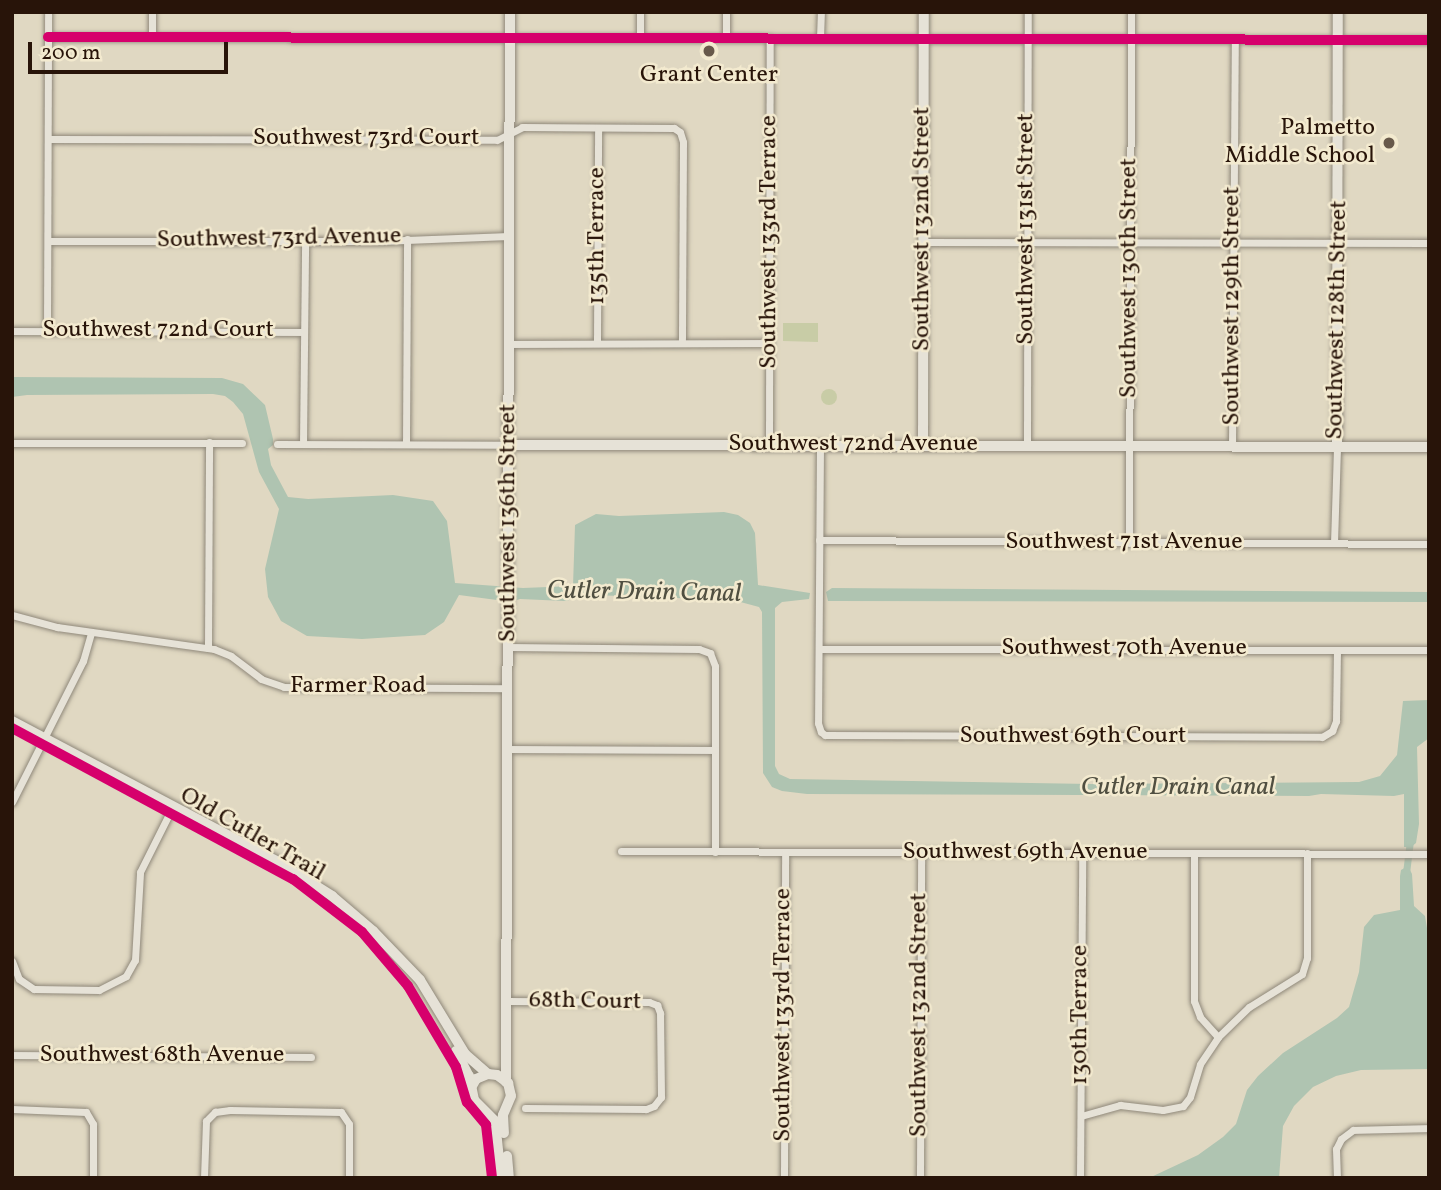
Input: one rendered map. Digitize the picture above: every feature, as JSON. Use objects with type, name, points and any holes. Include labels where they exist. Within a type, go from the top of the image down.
[{"type":"street","points":[[47,331],[48,12]]},
{"type":"street","points":[[152,12],[152,37]]},
{"type":"street","name":"Southwest 136th Street","points":[[506,1082],[510,12]]},
{"type":"street","points":[[639,38],[640,12]]},
{"type":"street","points":[[726,12],[726,38]]},
{"type":"street","points":[[820,38],[821,12]]},
{"type":"street","name":"Southwest 132nd Street","points":[[923,446],[924,12]]},
{"type":"street","name":"Southwest 131st Street","points":[[1027,446],[1028,12]]},
{"type":"street","name":"Southwest 130th Street","points":[[1129,543],[1131,12]]},
{"type":"street","name":"Southwest 128th Street","points":[[1334,543],[1337,447],[1338,12]]},
{"type":"street","points":[[48,37],[1429,40]]},
{"type":"street","name":"Southwest 133rd Terrace","points":[[769,445],[770,38]]},
{"type":"street","name":"Southwest 129th Street","points":[[1232,446],[1235,39]]},
{"type":"street","name":"Southwest 73rd Court","points":[[48,139],[497,140],[522,127],[670,128],[680,132],[683,146],[682,343]]},
{"type":"street","name":"135th Terrace","points":[[597,343],[598,128]]},
{"type":"street","name":"Southwest 73rd Avenue","points":[[48,241],[305,241],[509,236]]},
{"type":"street","points":[[406,444],[407,239]]},
{"type":"street","points":[[303,444],[305,241]]},
{"type":"street","points":[[923,242],[1429,243]]},
{"type":"street","name":"Southwest 72nd Court","points":[[12,331],[304,332]]},
{"type":"street","points":[[509,344],[769,343]]},
{"type":"street","points":[[208,648],[209,442]]},
{"type":"street","points":[[12,443],[242,443]]},
{"type":"street","name":"Southwest 72nd Avenue","points":[[277,444],[1429,447]]},
{"type":"street","points":[[819,649],[820,445]]},
{"type":"street","name":"Southwest 71st Avenue","points":[[819,540],[1429,544]]},
{"type":"street","name":"Farmer Road","points":[[12,615],[44,625],[91,633],[208,648],[231,656],[261,680],[284,687],[508,688]]},
{"type":"street","points":[[12,802],[83,660],[91,633]]},
{"type":"street","points":[[508,647],[699,649],[710,653],[715,666],[715,852]]},
{"type":"street","name":"Southwest 70th Avenue","points":[[819,649],[1429,650]]},
{"type":"street","name":"Southwest 69th Court","points":[[819,649],[820,730],[825,735],[1257,738],[1329,735],[1336,720],[1337,650]]},
{"type":"street","points":[[12,721],[173,806],[327,893],[373,931],[413,976],[466,1068],[474,1100],[485,1108],[496,1124],[501,1178]]},
{"type":"street","points":[[509,749],[715,750]]},
{"type":"street","points":[[12,961],[16,973],[26,987],[38,989],[99,990],[127,976],[135,960],[140,872],[173,806]]},
{"type":"street","name":"Southwest 69th Avenue","points":[[621,851],[1429,854]]},
{"type":"street","name":"Southwest 133rd Terrace","points":[[784,1178],[785,852]]},
{"type":"street","name":"Southwest 132nd Street","points":[[920,1178],[921,853]]},
{"type":"street","name":"130th Terrace","points":[[1080,1178],[1082,853]]},
{"type":"street","points":[[1194,853],[1194,1001],[1199,1017],[1218,1037]]},
{"type":"street","points":[[1081,1116],[1120,1105],[1163,1110],[1180,1108],[1190,1097],[1200,1064],[1218,1037],[1249,1007],[1294,981],[1304,971],[1307,958],[1307,853]]},
{"type":"street","points":[[413,976],[420,980],[466,1054],[490,1074],[506,1082],[511,1096],[505,1107],[503,1121],[509,1178]]},
{"type":"street","name":"68th Court","points":[[508,1001],[649,1002],[659,1009],[660,1100],[646,1109],[525,1108]]},
{"type":"street","name":"Southwest 136th Street","points":[[490,1074],[500,1062],[506,1033]]},
{"type":"street","name":"Southwest 68th Avenue","points":[[12,1055],[311,1057]]},
{"type":"street","points":[[472,1086],[476,1079],[490,1074]]},
{"type":"street","points":[[485,1108],[505,1107]]},
{"type":"street","points":[[12,1109],[79,1110],[89,1115],[93,1124],[93,1178]]},
{"type":"street","points":[[204,1178],[205,1124],[209,1115],[230,1110],[335,1110],[344,1115],[348,1124],[349,1178]]},
{"type":"street","points":[[1337,1178],[1336,1150],[1341,1139],[1357,1129],[1429,1128]]},
{"type":"shaded area","points":[[783,323],[818,323],[818,342],[783,341]]},
{"type":"shaded area","points":[[829,389],[835,391],[835,403],[829,405],[823,403],[821,397],[823,391]]},
{"type":"water","name":"Cutler Drain Canal","points":[[12,377],[222,378],[243,384],[265,405],[273,439],[273,445],[268,449],[271,465],[288,497],[308,499],[393,495],[433,501],[447,521],[455,583],[523,588],[573,586],[575,525],[596,514],[619,516],[724,512],[738,515],[750,523],[755,533],[758,585],[810,593],[809,599],[782,602],[775,608],[775,766],[779,774],[790,779],[1091,784],[1359,782],[1380,776],[1397,755],[1403,701],[1429,700],[1429,738],[1417,747],[1419,824],[1416,843],[1411,847],[1404,847],[1404,794],[807,794],[782,791],[772,787],[763,773],[762,612],[759,607],[733,600],[592,595],[565,601],[520,599],[511,602],[459,595],[444,622],[425,635],[362,639],[307,636],[281,621],[268,597],[265,569],[279,509],[259,472],[243,414],[233,402],[225,396],[213,394],[12,397]]},
{"type":"water","points":[[832,588],[1429,592],[1429,602],[828,601],[826,592]]},
{"type":"water","points":[[1408,866],[1412,874],[1414,906],[1425,916],[1429,940],[1429,1069],[1361,1070],[1336,1076],[1313,1087],[1294,1106],[1283,1126],[1279,1178],[1149,1178],[1198,1155],[1223,1137],[1236,1124],[1247,1090],[1258,1076],[1283,1053],[1337,1018],[1349,1007],[1359,972],[1364,927],[1374,915],[1400,910],[1401,870]]},
{"type":"waterway","points":[[1406,873],[1410,840]]},
{"type":"cycle path","points":[[48,37],[1429,40]]},
{"type":"cycle path","name":"Old Cutler Trail","points":[[12,728],[293,879],[362,932],[408,986],[456,1067],[467,1102],[486,1125],[492,1178]]},
{"type":"place","name":"Grant Center","points":[[709,51]]},
{"type":"place","name":"Palmetto Middle School","points":[[1389,143]]}]
